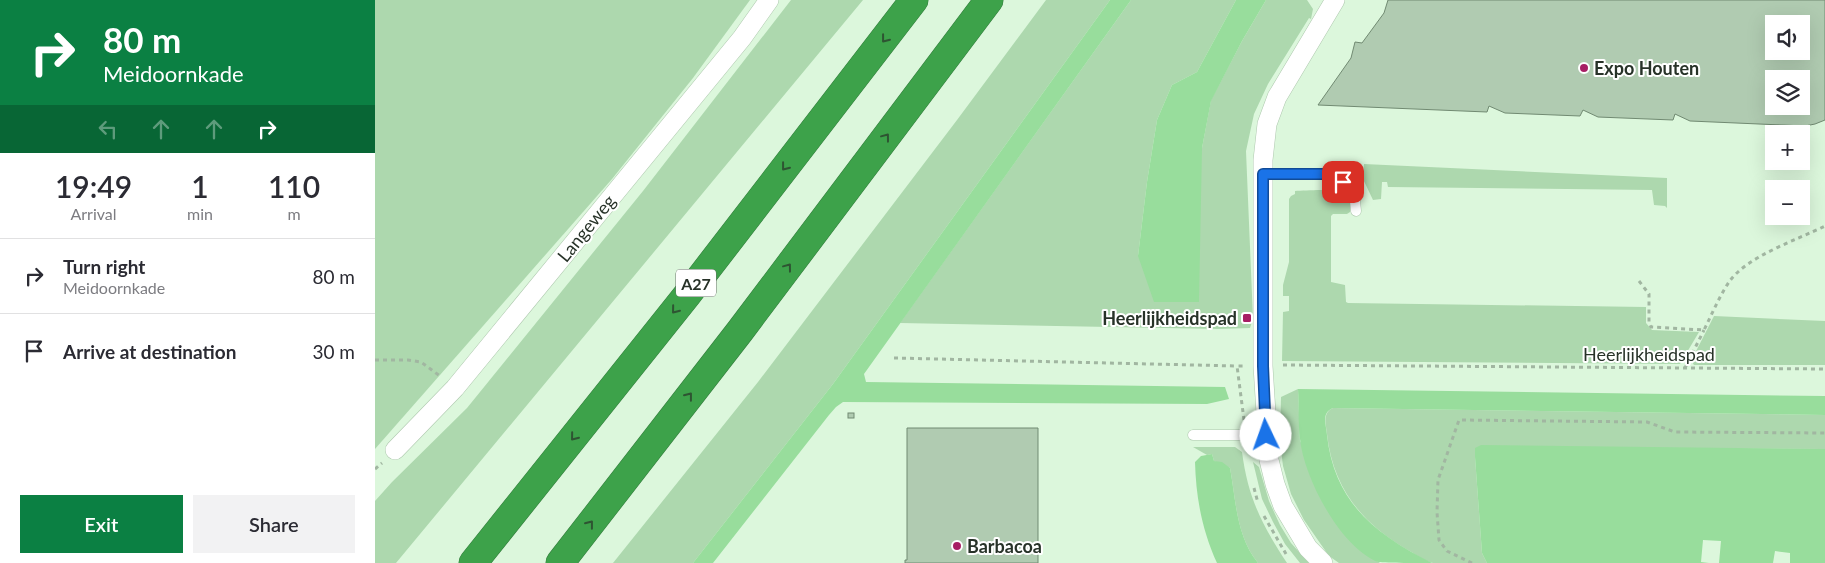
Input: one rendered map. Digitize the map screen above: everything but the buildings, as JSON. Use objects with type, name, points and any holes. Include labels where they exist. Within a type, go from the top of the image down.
[{"type":"highway","name":"A27","points":[[473,563],[681,303],[914,0]]},
{"type":"highway","points":[[560,563],[740,331],[989,0]]},
{"type":"street","name":"Langeweg","points":[[395,450],[455,388],[742,38],[769,0]]},
{"type":"street","points":[[1323,563],[1308,548],[1283,506],[1269,460],[1263,366],[1263,160],[1267,124],[1277,97],[1335,0]]},
{"type":"lane","points":[[1263,174],[1332,174],[1354,191],[1357,211]]},
{"type":"lane","points":[[1193,435],[1266,435]]},
{"type":"path","points":[[1685,368],[1730,281],[1746,265],[1825,226]]},
{"type":"path","points":[[1639,281],[1649,294],[1649,322],[1651,327],[1704,330]]},
{"type":"path","points":[[894,358],[1237,366]]},
{"type":"path","points":[[375,360],[421,362]]},
{"type":"path","name":"Heerlijkheidspad","points":[[1263,366],[1825,369]]},
{"type":"path","points":[[1472,563],[1447,551],[1439,540],[1437,512],[1438,480],[1459,420],[1647,422],[1675,432],[1825,433]]},
{"type":"shaded area","points":[[375,0],[750,0],[693,78],[612,179],[375,449]]},
{"type":"shaded area","points":[[791,0],[863,0],[396,563],[375,563],[375,501],[467,408],[643,191]]},
{"type":"shaded area","points":[[1046,0],[1110,0],[833,384],[693,563],[613,563],[758,382]]},
{"type":"shaded area","points":[[1110,0],[1131,0],[864,374],[866,382],[1225,387],[1229,399],[1207,404],[843,402],[829,415],[713,563],[693,563],[833,384]]},
{"type":"shaded area","points":[[1131,0],[1236,0],[1197,72],[1172,85],[1157,120],[1138,256],[1202,148],[1211,100],[1266,0],[1307,0],[1313,9],[1311,19],[1309,18],[1268,84],[1254,114],[1246,151],[1253,319],[1250,328],[900,323]]},
{"type":"shaded area","points":[[1236,0],[1266,0],[1211,101],[1202,148],[1199,302],[1154,302],[1138,256],[1157,120],[1172,85],[1197,72]]},
{"type":"shaded area","points":[[1364,164],[1667,178],[1667,208],[1654,205],[1652,190],[1388,187],[1387,182],[1382,182],[1381,199],[1373,200],[1363,179]]},
{"type":"shaded area","points":[[1295,191],[1338,191],[1349,199],[1350,212],[1347,214],[1333,214],[1331,216],[1331,282],[1345,285],[1346,302],[1348,303],[1646,307],[1646,323],[1652,330],[1699,332],[1680,364],[1282,361],[1283,312],[1289,311],[1289,296],[1283,296],[1283,285],[1289,262],[1289,199],[1295,194]]},
{"type":"shaded area","points":[[1714,316],[1825,321],[1825,365],[1694,365],[1692,359]]},
{"type":"shaded area","points":[[1298,389],[1300,441],[1367,555],[1380,563],[1339,563],[1329,556],[1304,520],[1291,494],[1283,466],[1280,442],[1281,397]]},
{"type":"shaded area","points":[[1298,389],[1825,396],[1825,415],[1333,408],[1327,413],[1325,423],[1331,459],[1338,479],[1348,497],[1376,527],[1411,552],[1432,563],[1378,562],[1364,554],[1350,542],[1326,509],[1316,491],[1303,455],[1300,439]]},
{"type":"shaded area","points":[[1333,408],[1825,415],[1825,449],[1475,448],[1482,553],[1487,563],[1433,563],[1390,539],[1363,515],[1352,502],[1343,487],[1330,453],[1325,419],[1327,413]]},
{"type":"shaded area","points":[[1481,445],[1825,449],[1825,563],[1790,563],[1790,553],[1775,551],[1773,563],[1719,563],[1721,541],[1703,540],[1701,562],[1709,563],[1487,563],[1482,553],[1475,457],[1475,448]]},
{"type":"shaded area","points":[[1193,447],[1235,447],[1242,452],[1248,483],[1257,510],[1287,563],[1258,563],[1241,530],[1230,468],[1214,461],[1212,454],[1207,455]]},
{"type":"shaded area","points":[[1212,454],[1214,461],[1222,462],[1230,468],[1241,530],[1258,563],[1217,563],[1207,538],[1201,514],[1195,462],[1201,456]]},
{"type":"shaded area","points":[[1253,462],[1259,467],[1269,501],[1280,525],[1291,543],[1309,563],[1300,563],[1285,544],[1262,499]]},
{"type":"place","name":"Expo Houten","points":[[1584,68]]},
{"type":"place","name":"Heerlijkheidspad","points":[[1247,318]]},
{"type":"place","name":"Barbacoa","points":[[957,546]]},
{"type":"route","points":[[1266,435],[1263,366],[1263,174],[1332,174],[1343,182]]}]
